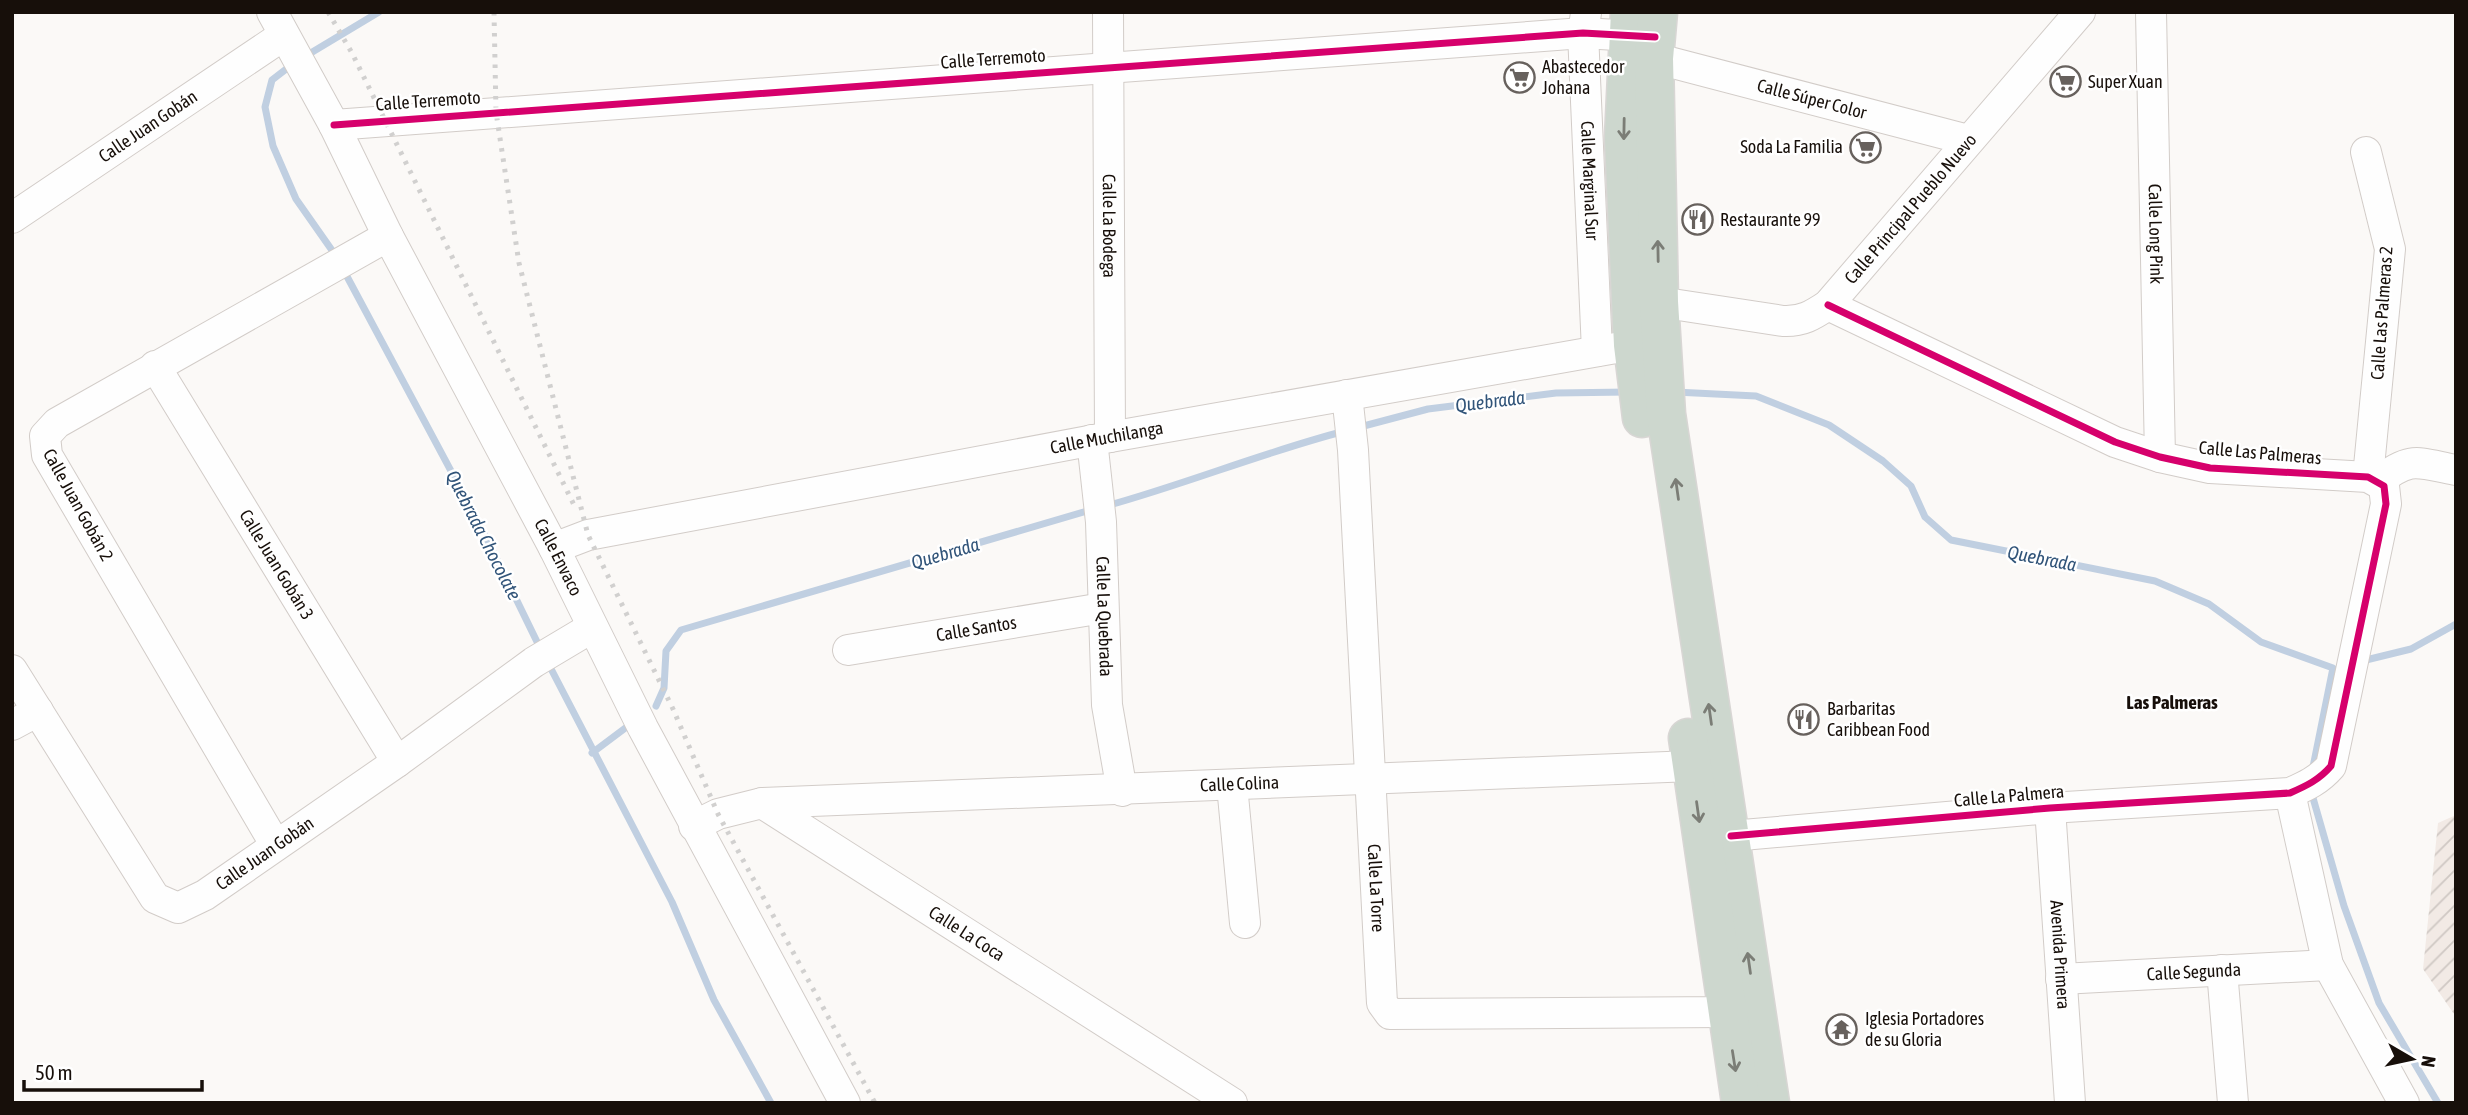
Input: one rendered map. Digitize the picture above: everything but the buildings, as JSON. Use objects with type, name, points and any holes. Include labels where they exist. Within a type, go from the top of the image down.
[{"type":"highway","points":[[1638,356],[1659,302],[1645,31]]},
{"type":"highway","points":[[1645,31],[1624,138],[1638,356],[1655,421],[1741,1009],[1770,1103]]},
{"type":"highway","points":[[1705,764],[1731,836],[1741,1009],[1741,1103]]},
{"type":"street","name":"Calle La Bodega","points":[[1101,439],[1108,12]]},
{"type":"street","name":"Calle Principal Pueblo Nuevo","points":[[1659,302],[1790,322],[1810,317],[1829,305],[2080,12]]},
{"type":"street","name":"Calle Long Pink","points":[[2151,12],[2160,457]]},
{"type":"street","name":"Calle Terremoto","points":[[334,125],[1109,66],[1585,22],[1645,31]]},
{"type":"street","name":"Calle Marginal Sur","points":[[1585,22],[1638,356]]},
{"type":"street","name":"Calle Envaco","points":[[282,31],[334,125],[380,241],[554,548],[694,826],[845,1103]]},
{"type":"street","name":"Calle Juan Gobán","points":[[12,218],[282,31]]},
{"type":"street","name":"Calle Súper Color","points":[[1645,31],[1968,140]]},
{"type":"street","name":"Calle Las Palmeras 2","points":[[2366,152],[2390,249],[2374,479]]},
{"type":"street","name":"Calle Juan Gobán 2","points":[[275,844],[44,445],[45,436],[57,423],[380,241]]},
{"type":"street","name":"Calle Las Palmeras","points":[[1829,305],[2115,442],[2160,457],[2210,468],[2374,479]]},
{"type":"street","name":"Calle Muchilanga","points":[[554,548],[589,535],[1101,439],[1348,403],[1638,356]]},
{"type":"street","name":"Calle Juan Gobán 3","points":[[155,366],[397,762]]},
{"type":"street","name":"Calle La Torre","points":[[1348,403],[1372,780],[1382,1003],[1390,1014],[1741,1009]]},
{"type":"street","name":"Calle La Quebrada","points":[[1101,439],[1097,474],[1107,705],[1122,791]]},
{"type":"street","points":[[2404,1103],[2328,965],[2303,787],[2330,766],[2386,504],[2387,493],[2374,479],[2398,465],[2414,461],[2456,470]]},
{"type":"street","name":"Calle Santos","points":[[848,650],[1103,608]]},
{"type":"street","name":"Calle Juan Gobán","points":[[12,670],[25,718],[155,898],[178,908],[205,895],[546,655],[592,628]]},
{"type":"street","name":"Calle Colina","points":[[762,803],[1122,791],[1705,764]]},
{"type":"street","points":[[1232,785],[1245,923]]},
{"type":"street","name":"Calle La Palmera","points":[[1731,836],[2303,787]]},
{"type":"street","points":[[694,826],[718,814],[762,803]]},
{"type":"street","name":"Calle La Coca","points":[[762,803],[1230,1102]]},
{"type":"street","name":"Avenida Primera","points":[[2050,808],[2070,1103]]},
{"type":"street","name":"Calle Segunda","points":[[2061,979],[2328,965]]},
{"type":"street","points":[[2222,970],[2233,1103]]},
{"type":"shaded area","points":[[2456,815],[2456,1017],[2423,969],[2438,823]]},
{"type":"waterway","name":"Quebrada Chocolate","points":[[304,57],[379,12]]},
{"type":"waterway","name":"Quebrada Chocolate","points":[[294,63],[272,80],[265,107],[273,146],[296,199],[336,256]]},
{"type":"waterway","name":"Quebrada Chocolate","points":[[343,269],[481,527],[541,650]]},
{"type":"waterway","name":"Quebrada","points":[[1356,428],[1428,409],[1556,393],[1628,392]]},
{"type":"waterway","name":"Quebrada","points":[[1675,392],[1756,396],[1829,425],[1883,461],[1911,486],[1925,517],[1951,540],[2155,581],[2209,604],[2261,642],[2333,668],[2312,772]]},
{"type":"waterway","name":"Quebrada","points":[[1106,506],[1345,431]]},
{"type":"waterway","name":"Quebrada","points":[[656,706],[664,688],[666,651],[681,630],[1094,509]]},
{"type":"waterway","name":"Quebrada","points":[[2366,660],[2411,649],[2456,624]]},
{"type":"waterway","name":"Quebrada Chocolate","points":[[548,663],[672,902],[714,1000],[771,1103]]},
{"type":"waterway","name":"Quebrada","points":[[592,753],[628,726]]},
{"type":"waterway","name":"Quebrada","points":[[2311,791],[2344,906],[2379,1003],[2438,1103]]},
{"type":"railway","points":[[328,12],[352,53],[575,507]]},
{"type":"railway","points":[[494,12],[496,112],[519,263],[588,535],[673,709],[718,814],[875,1103]]},
{"type":"cycle path","points":[[334,125],[1583,33],[1655,37]]},
{"type":"cycle path","points":[[1731,836],[2050,808],[2290,793],[2301,788],[2317,779],[2331,766],[2386,504],[2384,486],[2368,477],[2210,468],[2160,457],[2115,442],[1828,305]]},
{"type":"place","name":"Abastecedor Johana","points":[[1519,77]]},
{"type":"place","name":"Super Xuan","points":[[2065,82]]},
{"type":"place","name":"Soda La Familia","points":[[1866,147]]},
{"type":"place","name":"Restaurante 99","points":[[1697,220]]},
{"type":"place","name":"Barbaritas Caribbean Food","points":[[1804,719]]},
{"type":"place","name":"Iglesia Portadores de su Gloria","points":[[1842,1029]]},
{"type":"district","name":"Las Palmeras","points":[[2172,702]]}]
